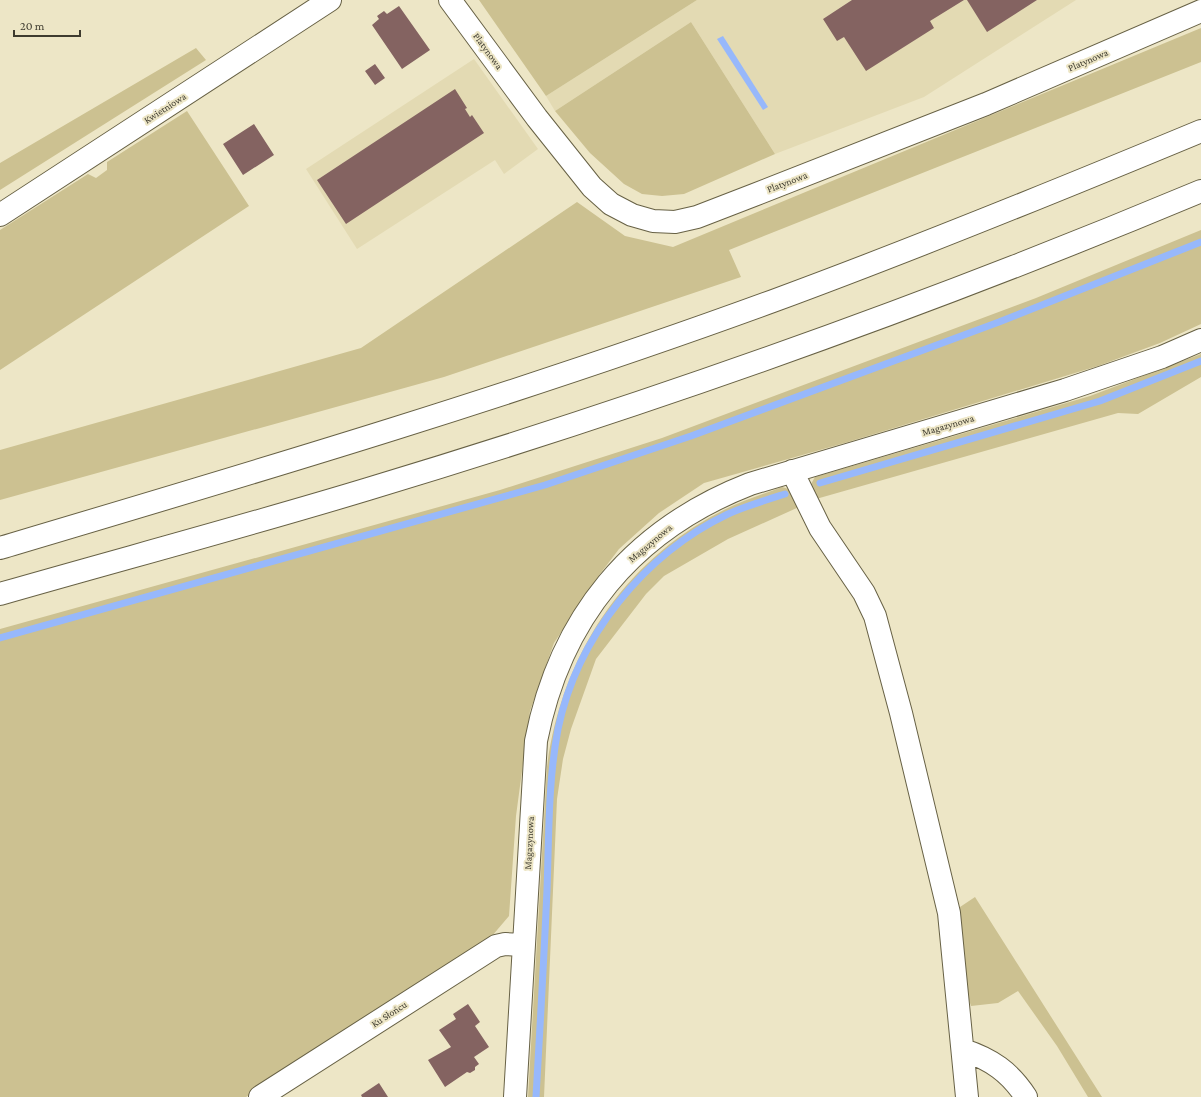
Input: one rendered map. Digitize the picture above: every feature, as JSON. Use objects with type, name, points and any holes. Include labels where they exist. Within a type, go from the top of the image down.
[{"type":"main road","name":"Kwietniowa","points":[[0,215],[330,0]]},
{"type":"main road","name":"Platynowa","points":[[450,0],[537,118],[592,187],[611,204],[632,215],[653,221],[675,222],[697,217],[978,107],[1201,11]]},
{"type":"main road","points":[[0,548],[388,432],[572,371],[773,301],[1001,214],[1201,131]]},
{"type":"main road","points":[[0,594],[367,490],[569,426],[842,333],[1066,248],[1201,191]]},
{"type":"main road","name":"Magazynowa","points":[[515,1097],[536,741],[548,691],[568,641],[606,584],[640,549],[663,531],[687,514],[730,491],[792,471],[1065,390],[1162,357],[1201,340]]},
{"type":"main road","points":[[792,471],[820,528],[864,593],[876,616],[949,913],[967,1097]]},
{"type":"main road","name":"Ku Słońcu","points":[[260,1097],[496,946],[505,944],[523,945]]},
{"type":"main road","points":[[963,1050],[980,1056],[1002,1068],[1026,1097]]},
{"type":"shaded area","points":[[479,0],[697,0],[546,96]]},
{"type":"shaded area","points":[[697,0],[1076,0],[924,97],[775,154],[691,22],[555,111],[546,96]]},
{"type":"shaded area","points":[[691,22],[775,154],[684,194],[662,196],[642,194],[624,184],[590,153],[555,111]]},
{"type":"shaded area","points":[[1201,28],[1201,62],[729,250],[741,277],[444,377],[0,500],[0,450],[361,348],[577,202],[625,236],[673,247]]},
{"type":"shaded area","points":[[196,48],[206,60],[0,190],[0,163]]},
{"type":"shaded area","points":[[474,59],[538,149],[504,174],[495,160],[357,249],[306,169]]},
{"type":"shaded area","points":[[187,111],[249,206],[0,370],[0,230],[88,174],[96,178],[107,170],[107,162]]},
{"type":"shaded area","points":[[1201,230],[1201,324],[1160,343],[1098,366],[848,442],[704,483],[659,513],[619,549],[600,574],[554,643],[530,711],[516,816],[509,916],[486,943],[246,1097],[0,1097],[0,629],[500,490],[662,438],[1036,298]]},
{"type":"shaded area","points":[[1201,354],[1201,377],[1138,414],[1118,413],[816,499],[811,484],[815,477],[1090,396]]},
{"type":"shaded area","points":[[782,487],[791,492],[799,507],[728,539],[664,576],[646,594],[596,659],[571,729],[563,759],[557,799],[544,1097],[528,1097],[547,767],[554,727],[566,689],[582,652],[602,618],[625,587],[653,558],[685,533],[720,512],[743,501]]},
{"type":"shaded area","points":[[975,897],[1102,1097],[1088,1097],[1057,1046],[1018,991],[998,1003],[971,1006],[966,991],[957,909]]},
{"type":"water","points":[[723,36],[768,107],[763,110],[717,39]]},
{"type":"building","points":[[852,0],[964,0],[930,21],[934,28],[866,71],[844,37],[837,41],[823,19]]},
{"type":"building","points":[[967,0],[1037,0],[987,32]]},
{"type":"building","points":[[399,6],[430,50],[402,69],[372,25],[379,19],[377,16],[384,11],[387,14]]},
{"type":"building","points":[[375,64],[385,78],[375,85],[365,71]]},
{"type":"building","points":[[455,89],[467,108],[465,109],[470,117],[472,115],[484,133],[346,224],[317,180]]},
{"type":"building","points":[[254,124],[274,155],[243,175],[223,144]]},
{"type":"building","points":[[468,1004],[480,1022],[475,1026],[489,1047],[474,1057],[479,1064],[475,1067],[475,1070],[470,1073],[467,1072],[445,1087],[428,1060],[451,1047],[439,1030],[456,1019],[453,1014]]},
{"type":"building","points":[[379,1083],[388,1097],[362,1097],[361,1095]]},
{"type":"waterway","points":[[0,638],[545,485],[691,436],[999,322],[1201,242]]},
{"type":"waterway","points":[[820,483],[1100,401],[1201,361]]},
{"type":"waterway","points":[[536,1097],[545,942],[552,768],[558,729],[567,695],[581,662],[598,631],[619,602],[642,575],[697,531],[728,514],[785,494]]}]
